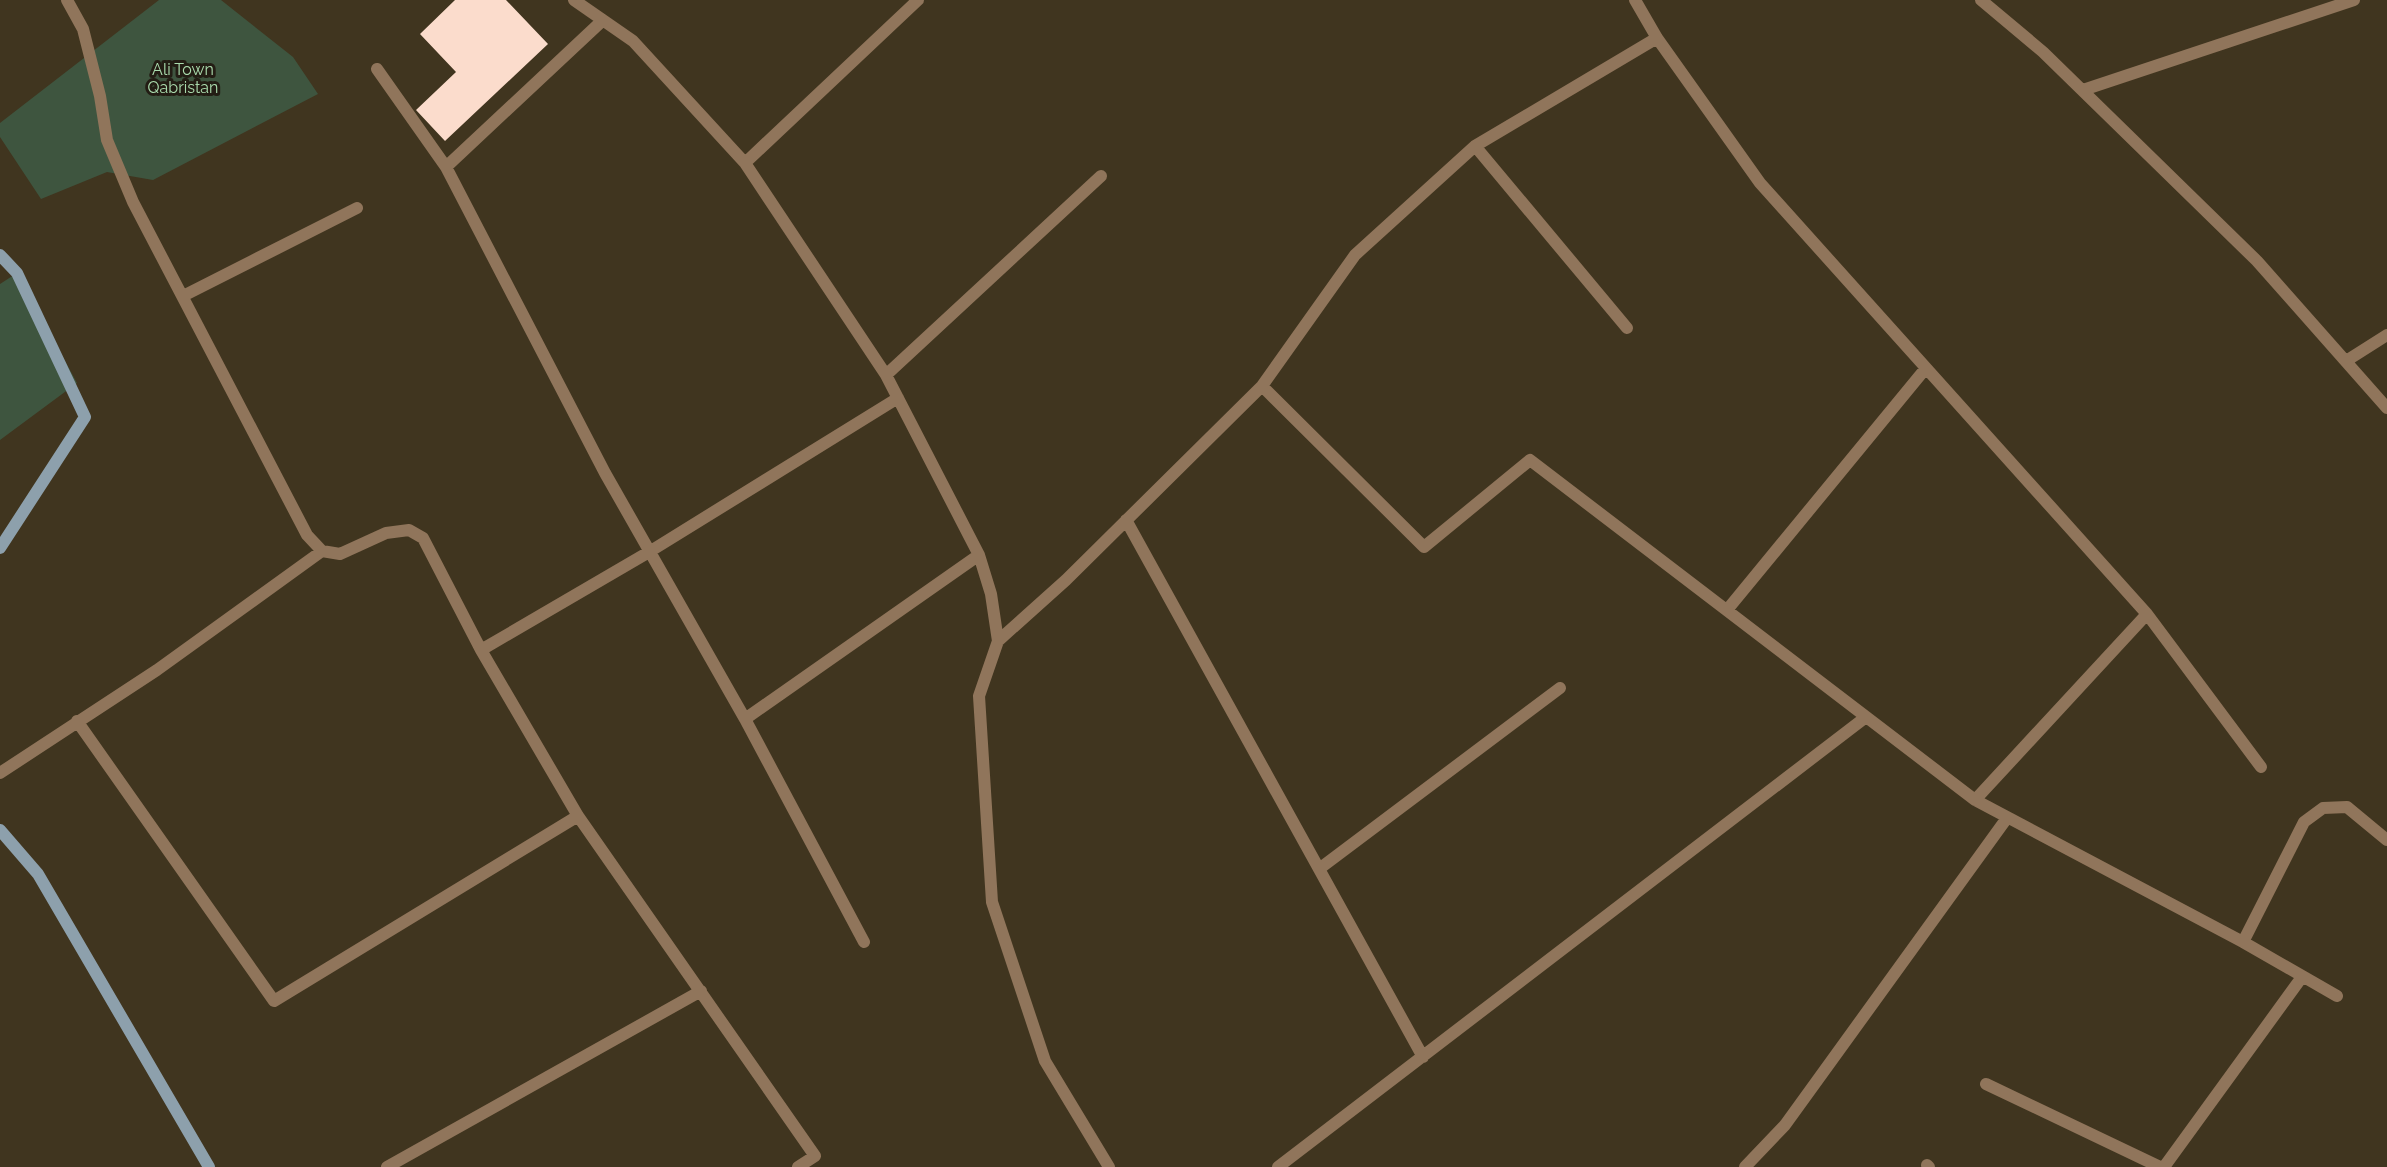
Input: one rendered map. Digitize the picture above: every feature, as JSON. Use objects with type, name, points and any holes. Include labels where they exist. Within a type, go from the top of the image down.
[{"type":"street","points":[[67,0],[83,29],[100,96],[107,140],[133,202],[307,535],[322,551],[340,554],[386,533],[409,530],[423,538],[481,650],[578,816],[815,1156],[798,1167]]},
{"type":"street","points":[[574,0],[633,41],[745,162],[886,375],[979,555],[991,594],[998,641],[979,696],[992,902],[1045,1061],[1109,1167]]},
{"type":"street","points":[[745,162],[918,0]]},
{"type":"street","points":[[1635,0],[1657,38],[1760,183],[2147,614],[2261,767]]},
{"type":"street","points":[[1981,0],[2043,52],[2257,261],[2387,408]]},
{"type":"street","points":[[2083,90],[2354,0]]},
{"type":"street","points":[[446,167],[603,20]]},
{"type":"street","points":[[998,641],[1066,580],[1262,386],[1355,255],[1476,146],[1657,38]]},
{"type":"street","points":[[377,69],[446,167],[605,473],[745,718],[864,942]]},
{"type":"street","points":[[1476,146],[1627,328]]},
{"type":"street","points":[[886,375],[1101,176]]},
{"type":"street","points":[[183,296],[357,208]]},
{"type":"street","points":[[2346,361],[2387,334]]},
{"type":"street","points":[[1727,610],[1926,368]]},
{"type":"street","points":[[1262,386],[1424,547],[1530,460],[1975,800],[2243,942],[2337,996]]},
{"type":"street","points":[[481,650],[650,552],[898,398]]},
{"type":"street","points":[[1126,519],[1423,1057]]},
{"type":"street","points":[[0,773],[157,670],[322,551]]},
{"type":"street","points":[[745,718],[979,555]]},
{"type":"street","points":[[1975,800],[2147,614]]},
{"type":"street","points":[[1319,869],[1560,688]]},
{"type":"street","points":[[1278,1167],[1866,717]]},
{"type":"street","points":[[77,721],[274,1002],[578,816]]},
{"type":"street","points":[[2243,942],[2304,822],[2324,808],[2347,807],[2387,840]]},
{"type":"street","points":[[1745,1167],[1785,1125],[2007,818]]},
{"type":"street","points":[[1986,1084],[2162,1167],[2302,977]]},
{"type":"street","points":[[387,1167],[701,991]]},
{"type":"green space","name":"Ali Town Qabristan","points":[[159,0],[221,0],[293,57],[318,94],[153,180],[107,172],[41,199],[0,137],[0,123]]},
{"type":"green space","points":[[17,273],[77,383],[0,440],[0,284]]},
{"type":"building","points":[[455,0],[506,0],[548,44],[445,141],[416,110],[456,72],[420,34]]},
{"type":"waterway","points":[[0,255],[17,273],[85,417],[0,548]]},
{"type":"waterway","points":[[0,830],[38,874],[209,1167]]}]
